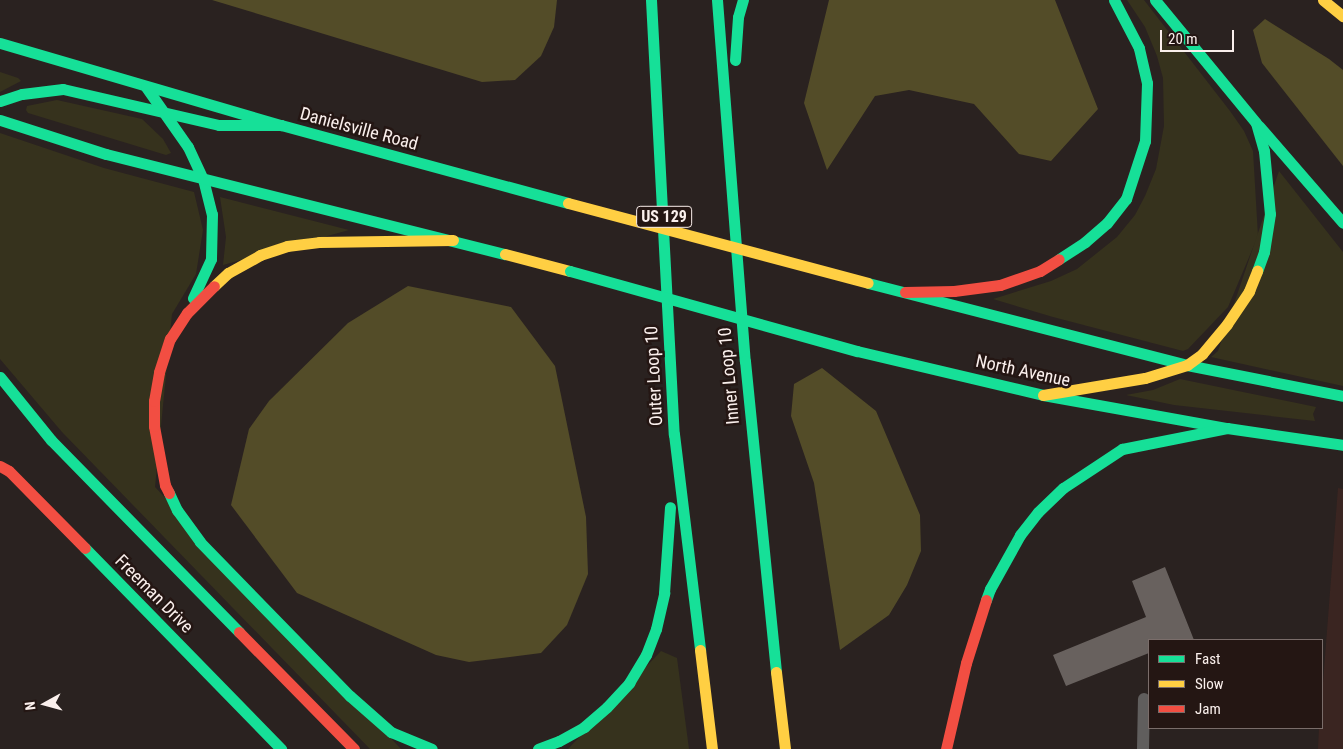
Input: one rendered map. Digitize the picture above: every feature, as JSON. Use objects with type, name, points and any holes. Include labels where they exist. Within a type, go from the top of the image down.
[{"type":"main road","name":"Outer Loop 10","points":[[651,0],[658,84],[674,434],[712,749]]},
{"type":"main road","name":"Inner Loop 10","points":[[716,0],[728,161],[763,552],[785,749]]},
{"type":"main road","points":[[728,161],[738,17],[743,0]]},
{"type":"main road","points":[[905,292],[954,291],[1000,285],[1040,271],[1085,242],[1108,223],[1126,199],[1145,141],[1147,83],[1139,48],[1114,0]]},
{"type":"main road","points":[[1155,0],[1256,123],[1343,223]]},
{"type":"main road","points":[[1323,0],[1343,16]]},
{"type":"main road","name":"Danielsville Road","points":[[0,43],[280,126],[568,203],[712,239],[905,292]]},
{"type":"main road","points":[[146,87],[188,148],[203,179],[212,214],[211,259],[187,313]]},
{"type":"main road","points":[[0,101],[22,94],[64,88],[219,125],[280,126]]},
{"type":"main road","points":[[0,120],[106,154],[453,240]]},
{"type":"main road","points":[[1043,394],[1145,378],[1187,365],[1202,354],[1227,324],[1249,291],[1264,252],[1270,214],[1264,151],[1256,123]]},
{"type":"main road","points":[[432,749],[391,732],[350,696],[200,542],[177,510],[165,485],[154,426],[154,400],[159,372],[170,339],[187,313],[202,296],[228,273],[260,254],[287,246],[319,242],[453,240]]},
{"type":"main road","name":"North Avenue","points":[[453,240],[857,351],[1043,394],[1227,428],[1343,445]]},
{"type":"main road","points":[[905,292],[1187,365],[1343,396]]},
{"type":"main road","points":[[0,377],[51,440],[354,749]]},
{"type":"main road","points":[[946,749],[966,664],[990,589],[1020,535],[1038,512],[1063,488],[1122,449],[1227,428]]},
{"type":"main road","points":[[538,749],[559,741],[584,727],[629,683],[646,655],[656,629],[664,593],[674,434]]},
{"type":"main road","name":"Freeman Drive","points":[[0,466],[16,478],[282,749]]},
{"type":"lane","points":[[1143,749],[1144,699]]},
{"type":"shaded area","points":[[212,0],[557,0],[554,27],[541,56],[515,80],[482,82]]},
{"type":"shaded area","points":[[829,0],[1055,0],[1098,109],[1051,161],[1019,154],[974,104],[909,90],[875,96],[827,170],[804,103]]},
{"type":"shaded area","points":[[1127,0],[1144,0],[1230,111],[1244,131],[1253,151],[1258,236],[1228,307],[1188,349],[1183,351],[1053,317],[993,299],[1051,281],[1077,269],[1117,237],[1135,215],[1145,196],[1156,169],[1164,126],[1163,78],[1157,56],[1145,27]]},
{"type":"shaded area","points":[[1265,19],[1329,59],[1343,70],[1343,166],[1262,63],[1253,30]]},
{"type":"shaded area","points":[[0,72],[18,78],[21,81],[0,92]]},
{"type":"shaded area","points":[[57,100],[142,119],[163,139],[171,153],[166,155],[28,113],[26,110],[27,106]]},
{"type":"shaded area","points":[[0,133],[104,168],[194,192],[203,230],[196,274],[172,314],[155,487],[401,749],[370,749],[62,432],[0,359]]},
{"type":"shaded area","points":[[1279,171],[1343,252],[1343,386],[1211,357],[1218,351]]},
{"type":"shaded area","points":[[220,197],[349,230],[223,265],[226,237]]},
{"type":"shaded area","points":[[408,286],[511,307],[555,366],[586,517],[588,574],[567,625],[541,653],[469,662],[436,655],[297,593],[231,505],[249,429],[269,401],[348,323]]},
{"type":"shaded area","points":[[822,368],[876,411],[920,515],[921,551],[907,585],[889,615],[840,650],[814,483],[791,416],[794,384]]},
{"type":"shaded area","points":[[1180,379],[1316,407],[1313,414],[1315,421],[1174,405],[1126,395],[1153,390]]},
{"type":"shaded area","points":[[1338,488],[1343,489],[1343,749],[1318,749],[1319,729],[1323,729],[1323,683]]},
{"type":"shaded area","points":[[661,651],[677,658],[689,749],[568,749]]},
{"type":"building","points":[[1165,567],[1194,639],[1148,639],[1148,653],[1066,686],[1053,655],[1146,617],[1132,581]]},
{"type":"traffic: fast","points":[[651,0],[674,434],[700,650]]},
{"type":"traffic: fast","points":[[717,0],[745,361],[776,672]]},
{"type":"traffic: fast","points":[[735,60],[738,17],[743,0]]},
{"type":"traffic: fast","points":[[1059,259],[1085,242],[1107,223],[1126,199],[1145,141],[1147,83],[1139,48],[1114,0]]},
{"type":"traffic: fast","points":[[1155,0],[1256,123],[1264,151],[1270,214],[1264,252],[1257,271]]},
{"type":"traffic: fast","points":[[0,43],[281,125],[568,203]]},
{"type":"traffic: fast","points":[[146,87],[188,147],[203,179],[212,214],[211,259],[193,298]]},
{"type":"traffic: fast","points":[[0,101],[22,94],[63,89],[219,125],[281,125]]},
{"type":"traffic: fast","points":[[0,120],[106,154],[505,254]]},
{"type":"traffic: fast","points":[[1259,126],[1343,223]]},
{"type":"traffic: fast","points":[[570,271],[857,351]]},
{"type":"traffic: fast","points":[[868,283],[1187,365],[1343,396]]},
{"type":"traffic: fast","points":[[857,351],[1043,395],[1227,428],[1343,445]]},
{"type":"traffic: fast","points":[[0,377],[51,440],[239,632]]},
{"type":"traffic: fast","points":[[986,600],[990,589],[1020,535],[1038,512],[1063,488],[1122,449],[1227,428]]},
{"type":"traffic: fast","points":[[169,493],[177,510],[200,542],[350,696],[391,732],[432,749]]},
{"type":"traffic: fast","points":[[538,749],[559,741],[584,727],[607,707],[629,683],[646,655],[656,629],[664,593],[670,507]]},
{"type":"traffic: fast","points":[[85,548],[281,749]]},
{"type":"traffic: slow","points":[[1323,0],[1343,16]]},
{"type":"traffic: slow","points":[[568,203],[868,283]]},
{"type":"traffic: slow","points":[[214,286],[228,273],[260,255],[287,246],[319,242],[453,240]]},
{"type":"traffic: slow","points":[[505,254],[570,271]]},
{"type":"traffic: slow","points":[[1043,395],[1145,378],[1187,365],[1202,354],[1227,324],[1249,291],[1257,271]]},
{"type":"traffic: slow","points":[[700,650],[712,749]]},
{"type":"traffic: slow","points":[[776,672],[785,749]]},
{"type":"traffic: jam","points":[[905,292],[954,291],[1000,285],[1040,271],[1059,259]]},
{"type":"traffic: jam","points":[[169,493],[165,485],[154,426],[154,401],[159,372],[170,339],[187,313],[214,286]]},
{"type":"traffic: jam","points":[[0,466],[9,471],[85,548]]},
{"type":"traffic: jam","points":[[946,749],[966,663],[986,600]]},
{"type":"traffic: jam","points":[[239,632],[354,749]]}]
